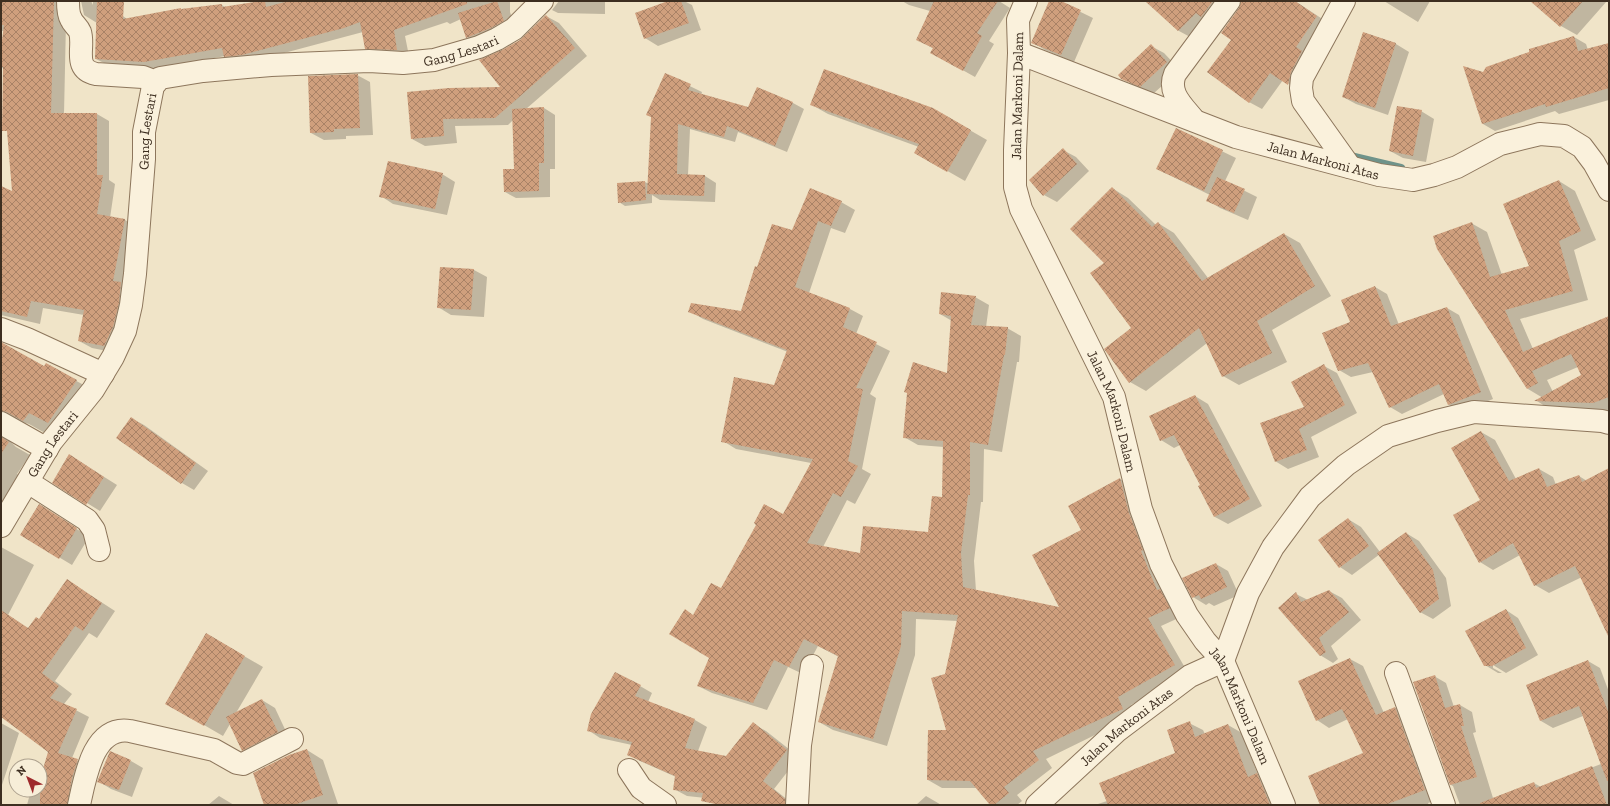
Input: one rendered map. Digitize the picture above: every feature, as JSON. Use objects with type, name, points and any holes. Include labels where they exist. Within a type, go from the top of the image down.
[{"type":"street","points":[[68,1],[70,17],[80,32],[81,58],[86,69],[90,73],[143,77],[156,82]]},
{"type":"street","name":"Gang Lestari","points":[[1,526],[51,442],[87,399],[103,374],[125,331],[131,305],[144,159],[144,132],[152,90],[160,78],[271,65],[368,61],[403,63],[434,60],[479,47],[498,39],[514,29],[542,1]]},
{"type":"street","name":"Jalan Markoni Dalam","points":[[1026,1],[1018,20],[1019,53],[1015,187],[1021,209],[1114,397],[1141,509],[1161,564],[1187,616],[1205,641],[1223,661],[1284,805]]},
{"type":"street","points":[[1194,121],[1173,92],[1171,82],[1175,74],[1229,1]]},
{"type":"street","points":[[1344,1],[1302,78],[1301,88],[1303,101],[1350,167]]},
{"type":"street","name":"Jalan Markoni Atas","points":[[1019,53],[1236,137],[1350,167],[1413,180],[1457,167],[1500,144],[1540,134],[1564,136],[1582,147],[1594,163],[1609,190]]},
{"type":"street","points":[[1,329],[28,339],[103,374]]},
{"type":"street","points":[[1223,661],[1248,593],[1273,547],[1310,497],[1346,465],[1388,436],[1437,421],[1474,412],[1602,421],[1609,423]]},
{"type":"street","points":[[1,423],[48,449]]},
{"type":"street","points":[[28,482],[87,520],[94,530],[100,550]]},
{"type":"street","name":"Jalan Markoni Atas","points":[[1037,805],[1117,731],[1190,676],[1223,661]]},
{"type":"street","points":[[797,805],[800,745],[812,666]]},
{"type":"street","points":[[1396,673],[1444,805]]},
{"type":"street","points":[[78,805],[92,756],[106,737],[111,733],[118,731],[130,731],[214,750],[237,763],[243,764],[292,739]]},
{"type":"street","points":[[629,770],[641,788],[665,805]]},
{"type":"building","points":[[1,1],[54,1],[51,113],[97,113],[97,175],[103,175],[97,214],[125,219],[113,281],[121,282],[119,303],[113,327],[104,346],[78,341],[84,310],[31,301],[27,317],[1,311],[1,186],[12,191],[7,131],[2,131],[3,67],[1,67],[1,48],[4,25],[1,25]]},
{"type":"building","points":[[97,1],[124,1],[123,19],[181,8],[222,4],[222,7],[260,1],[265,1],[266,7],[289,1],[467,1],[467,4],[394,30],[397,50],[365,49],[360,22],[344,28],[242,55],[224,57],[222,48],[144,62],[95,59]]},
{"type":"building","points":[[497,1],[504,21],[466,38],[458,13]]},
{"type":"building","points":[[668,1],[681,1],[689,23],[644,39],[635,13]]},
{"type":"building","points":[[934,1],[998,1],[977,33],[982,36],[963,71],[930,53],[933,48],[916,40]]},
{"type":"building","points":[[1049,1],[1061,1],[1081,10],[1061,55],[1031,43]]},
{"type":"building","points":[[1145,1],[1213,1],[1201,17],[1196,13],[1178,31]]},
{"type":"building","points":[[1241,1],[1295,1],[1317,16],[1296,47],[1302,51],[1291,72],[1288,85],[1270,73],[1249,103],[1207,72],[1231,40],[1221,33],[1239,8]]},
{"type":"building","points":[[1530,1],[1583,1],[1560,27]]},
{"type":"building","points":[[546,15],[575,48],[495,118],[443,119],[444,136],[411,139],[407,92],[449,88],[500,87],[479,60],[520,40]]},
{"type":"building","points":[[1363,32],[1396,43],[1375,108],[1342,97]]},
{"type":"building","points":[[1574,36],[1578,51],[1609,43],[1609,88],[1546,107],[1545,104],[1482,124],[1463,66],[1483,72],[1486,67],[1529,52],[1529,49]]},
{"type":"building","points":[[1151,44],[1167,62],[1140,87],[1121,79],[1118,75]]},
{"type":"building","points":[[824,69],[933,108],[971,130],[947,172],[914,153],[919,144],[810,105]]},
{"type":"building","points":[[665,73],[691,84],[688,90],[748,107],[757,87],[793,102],[775,146],[727,126],[724,137],[678,124],[677,174],[705,175],[704,196],[647,194],[651,117],[646,115]]},
{"type":"building","points":[[358,74],[360,128],[334,129],[334,132],[310,133],[308,76]]},
{"type":"building","points":[[1397,106],[1422,110],[1413,156],[1389,151]]},
{"type":"building","points":[[544,107],[544,163],[539,163],[539,191],[504,192],[503,169],[514,169],[512,109]]},
{"type":"building","points":[[1176,128],[1223,150],[1204,191],[1156,169]]},
{"type":"building","points":[[1063,148],[1077,164],[1043,196],[1029,180]]},
{"type":"building","points":[[388,161],[443,173],[435,209],[379,197]]},
{"type":"building","points":[[1217,177],[1245,189],[1234,213],[1206,201]]},
{"type":"building","points":[[1559,180],[1581,231],[1559,241],[1573,291],[1505,310],[1523,352],[1609,316],[1609,397],[1593,403],[1534,401],[1581,375],[1571,354],[1532,371],[1538,383],[1527,389],[1437,249],[1433,236],[1472,222],[1490,277],[1529,266],[1503,204]]},
{"type":"building","points":[[645,181],[646,200],[618,203],[617,183]]},
{"type":"building","points":[[1112,187],[1152,227],[1158,222],[1202,281],[1284,233],[1315,286],[1257,321],[1272,353],[1222,377],[1199,328],[1129,383],[1104,349],[1131,328],[1090,273],[1104,263],[1070,229]]},
{"type":"building","points":[[810,188],[842,201],[831,226],[818,221],[795,287],[850,308],[843,327],[877,342],[856,388],[863,389],[848,461],[858,466],[841,497],[833,493],[807,543],[860,553],[863,526],[928,532],[932,496],[942,497],[943,441],[903,438],[907,393],[904,392],[913,362],[947,373],[951,316],[939,314],[941,292],[976,296],[971,325],[1008,327],[1005,355],[988,445],[970,442],[970,495],[968,495],[961,553],[963,587],[1059,607],[1032,555],[1081,530],[1068,506],[1120,478],[1129,513],[1143,550],[1141,551],[1157,590],[1160,589],[1170,608],[1148,618],[1175,665],[1118,697],[1123,709],[1033,751],[1039,760],[1004,787],[1009,793],[994,805],[990,805],[970,781],[927,780],[928,730],[946,730],[931,678],[945,674],[958,615],[902,611],[901,646],[873,739],[818,722],[838,656],[804,639],[789,667],[774,660],[753,703],[697,686],[709,658],[669,634],[685,609],[693,615],[711,583],[721,588],[756,525],[754,523],[764,504],[783,514],[813,459],[721,442],[734,377],[774,385],[787,350],[688,312],[691,303],[741,311],[755,266],[757,267],[772,224],[792,230]]},
{"type":"building","points":[[440,267],[474,269],[471,310],[437,308]]},
{"type":"building","points":[[1375,286],[1391,326],[1447,307],[1481,392],[1448,405],[1439,384],[1389,408],[1368,363],[1338,371],[1322,333],[1350,322],[1341,300]]},
{"type":"building","points":[[1,342],[44,366],[46,363],[77,380],[48,423],[29,413],[23,421],[7,412],[1,411]]},
{"type":"building","points":[[1324,364],[1345,405],[1299,429],[1307,450],[1275,462],[1260,423],[1304,407],[1291,382]]},
{"type":"building","points":[[1195,395],[1250,499],[1214,517],[1198,486],[1200,485],[1174,435],[1160,441],[1149,416]]},
{"type":"building","points":[[131,417],[196,463],[181,484],[116,438]]},
{"type":"building","points":[[1481,431],[1509,481],[1539,468],[1547,487],[1579,475],[1582,482],[1609,468],[1609,638],[1575,566],[1534,586],[1513,543],[1479,563],[1453,515],[1480,500],[1451,448]]},
{"type":"building","points":[[1,437],[9,442],[1,454]]},
{"type":"building","points":[[69,454],[104,477],[86,505],[52,483]]},
{"type":"building","points":[[39,504],[77,528],[59,559],[20,535]]},
{"type":"building","points":[[1348,518],[1369,546],[1339,568],[1318,540]]},
{"type":"building","points":[[1406,532],[1433,570],[1439,599],[1420,613],[1377,553]]},
{"type":"building","points":[[1216,563],[1227,587],[1201,599],[1199,595],[1192,598],[1182,578]]},
{"type":"building","points":[[67,579],[102,603],[83,631],[75,626],[42,673],[59,686],[50,698],[77,709],[58,753],[78,759],[72,778],[67,805],[40,805],[40,798],[48,798],[48,758],[46,758],[48,752],[1,717],[1,610],[28,628],[36,617],[39,619]]},
{"type":"building","points":[[1329,590],[1349,612],[1319,638],[1326,652],[1320,656],[1278,608],[1296,592],[1301,602]]},
{"type":"building","points":[[1506,609],[1526,648],[1492,666],[1484,666],[1465,631]]},
{"type":"building","points":[[206,633],[245,656],[204,726],[165,704]]},
{"type":"building","points":[[1350,658],[1376,715],[1395,707],[1425,790],[1385,805],[1320,805],[1308,776],[1363,753],[1342,709],[1316,721],[1298,681]]},
{"type":"building","points":[[1588,660],[1609,714],[1609,781],[1607,781],[1579,706],[1540,721],[1526,685]]},
{"type":"building","points":[[615,672],[641,685],[635,696],[695,719],[685,748],[726,756],[753,722],[787,750],[763,781],[785,799],[785,805],[720,805],[701,801],[703,793],[673,790],[675,776],[627,755],[632,742],[587,731],[591,714]]},
{"type":"building","points":[[1435,675],[1445,708],[1460,704],[1464,726],[1461,726],[1477,777],[1450,785],[1413,682]]},
{"type":"building","points":[[262,699],[278,732],[242,751],[226,717]]},
{"type":"building","points":[[1190,721],[1195,737],[1228,724],[1248,777],[1257,773],[1270,805],[1108,805],[1099,783],[1175,753],[1167,730]]},
{"type":"building","points":[[307,749],[323,795],[294,805],[264,805],[253,773],[289,755]]},
{"type":"building","points":[[110,751],[131,760],[119,790],[97,782]]},
{"type":"building","points":[[1592,766],[1607,805],[1480,805],[1480,803],[1534,782],[1536,788]]},
{"type":"waterway","points":[[1346,155],[1401,168]]}]
